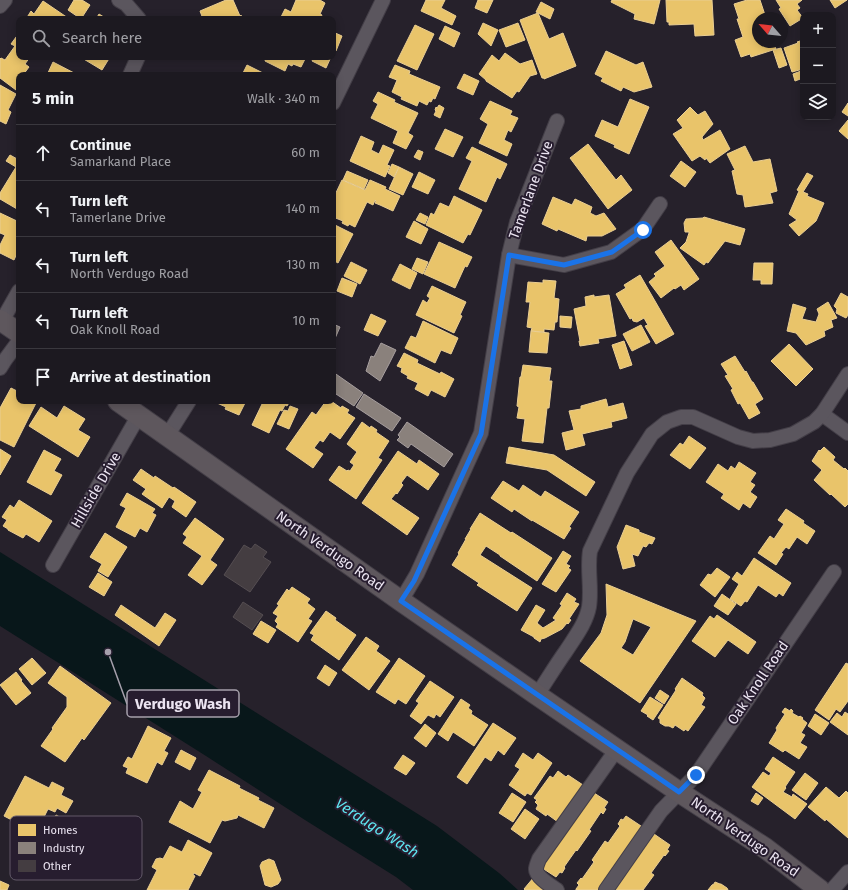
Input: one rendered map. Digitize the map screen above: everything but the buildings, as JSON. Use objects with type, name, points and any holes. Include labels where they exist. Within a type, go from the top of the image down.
[{"type":"main road","points":[[1,320],[16,331]]},
{"type":"main road","name":"North Verdugo Road","points":[[122,404],[401,601],[679,792],[764,848],[820,890]]},
{"type":"street","points":[[0,6],[5,0]]},
{"type":"street","points":[[119,0],[126,4],[136,16]]},
{"type":"street","points":[[336,97],[383,0]]},
{"type":"street","points":[[131,72],[137,60]]},
{"type":"street","name":"Tamerlane Drive","points":[[401,601],[414,581],[481,434],[509,255],[517,222],[557,121]]},
{"type":"street","points":[[509,255],[564,265],[612,252],[643,230],[660,204]]},
{"type":"street","points":[[1,320],[16,296]]},
{"type":"street","points":[[0,368],[4,360],[16,345]]},
{"type":"street","points":[[537,694],[585,620],[589,607],[590,593],[588,562],[590,551],[627,473],[652,434],[667,422],[681,417],[693,417],[738,437],[754,441],[770,440],[794,434],[814,422],[822,414],[848,374]]},
{"type":"street","points":[[167,436],[187,404]]},
{"type":"street","points":[[822,414],[848,433]]},
{"type":"street","name":"Hillside Drive","points":[[53,565],[139,415]]},
{"type":"street","name":"Oak Knoll Road","points":[[606,890],[661,811],[696,775],[834,572]]},
{"type":"street","points":[[557,890],[540,877],[536,870],[539,859],[617,749]]},
{"type":"street","points":[[832,890],[848,872]]},
{"type":"water","points":[[0,552],[437,826],[499,873],[518,890],[413,890],[396,877],[0,626]]},
{"type":"place","name":"Verdugo Wash","points":[[108,652]]},
{"type":"route","points":[[643,230],[612,252],[564,265],[509,255],[481,434],[414,581],[401,601],[679,792],[696,775]]}]
